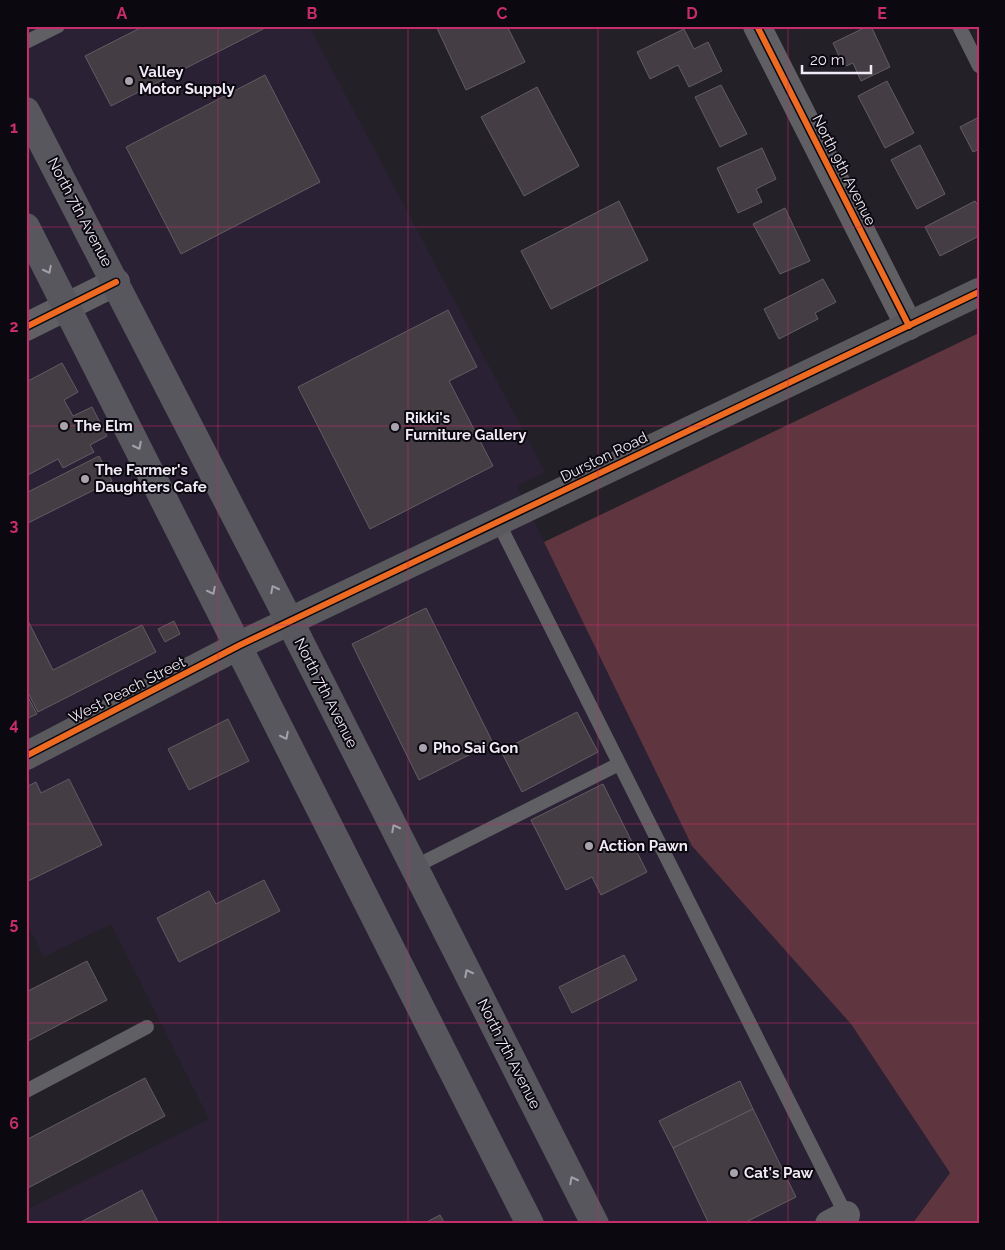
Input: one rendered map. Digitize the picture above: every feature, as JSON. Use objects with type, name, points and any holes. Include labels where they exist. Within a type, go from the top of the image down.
[{"type":"main road","name":"North 7th Avenue","points":[[26,111],[290,622],[595,1224]]},
{"type":"main road","points":[[26,227],[240,646],[530,1224]]},
{"type":"main road","name":"Durston Road","points":[[240,646],[979,292]]},
{"type":"main road","name":"West Peach Street","points":[[26,756],[240,646]]},
{"type":"street","name":"North 9th Avenue","points":[[756,26],[909,326]]},
{"type":"street","points":[[26,327],[116,282]]},
{"type":"lane","points":[[26,42],[58,26]]},
{"type":"lane","points":[[959,26],[979,66]]},
{"type":"lane","points":[[498,522],[619,764],[837,1220]]},
{"type":"lane","points":[[414,867],[619,764]]},
{"type":"lane","points":[[26,1090],[147,1027]]},
{"type":"shaded area","points":[[26,26],[309,26],[545,472],[517,486],[692,846],[851,1024],[950,1173],[912,1224],[26,1224],[26,1210],[209,1119],[111,924],[44,957],[26,922]]},
{"type":"shaded area","points":[[979,333],[979,1224],[912,1224],[950,1173],[851,1024],[692,846],[544,542]]},
{"type":"building","name":"Valley Motor Supply","points":[[144,26],[269,26],[111,106],[85,56]]},
{"type":"building","points":[[436,26],[507,26],[525,62],[466,90]]},
{"type":"building","points":[[871,26],[890,67],[861,81],[853,63],[844,67],[833,43]]},
{"type":"building","points":[[684,29],[694,49],[708,42],[722,71],[689,87],[678,65],[650,79],[637,52]]},
{"type":"building","points":[[265,75],[320,182],[181,254],[126,147]]},
{"type":"building","points":[[887,81],[914,133],[885,148],[858,96]]},
{"type":"building","points":[[721,85],[747,134],[720,147],[695,97]]},
{"type":"building","points":[[537,87],[579,166],[524,196],[481,117]]},
{"type":"building","points":[[979,117],[979,149],[973,152],[960,127]]},
{"type":"building","points":[[920,145],[945,194],[917,209],[891,160]]},
{"type":"building","points":[[762,148],[776,179],[756,189],[762,202],[738,213],[717,168]]},
{"type":"building","points":[[619,201],[648,260],[551,309],[521,251]]},
{"type":"building","points":[[975,201],[979,207],[979,236],[940,256],[925,227]]},
{"type":"building","points":[[785,208],[810,261],[780,274],[753,224]]},
{"type":"building","points":[[823,279],[836,302],[815,313],[818,319],[779,339],[764,309]]},
{"type":"building","name":"Rikki's Furniture Gallery","points":[[448,310],[477,367],[449,381],[493,466],[370,529],[298,387]]},
{"type":"building","name":"The Elm","points":[[62,363],[78,392],[64,400],[73,416],[92,407],[107,436],[90,445],[94,452],[63,468],[58,459],[26,476],[26,382]]},
{"type":"building","points":[[99,456],[112,481],[26,524],[26,493]]},
{"type":"building","points":[[426,608],[493,743],[419,780],[352,644]]},
{"type":"building","points":[[26,617],[53,670],[142,625],[156,652],[38,712],[26,689]]},
{"type":"building","points":[[174,621],[180,634],[165,642],[158,629]]},
{"type":"building","points":[[28,697],[37,714],[26,719],[26,698]]},
{"type":"building","points":[[577,712],[598,752],[522,792],[501,751]]},
{"type":"building","points":[[228,719],[249,761],[189,790],[168,749]]},
{"type":"building","points":[[69,779],[102,845],[26,882],[26,787],[36,782],[41,793]]},
{"type":"building","name":"Action Pawn","points":[[603,784],[647,872],[601,895],[592,877],[566,890],[531,820]]},
{"type":"building","points":[[264,880],[280,911],[179,962],[157,918],[209,891],[216,904]]},
{"type":"building","points":[[624,955],[637,980],[572,1013],[559,987]]},
{"type":"building","points":[[87,961],[107,1000],[26,1042],[26,992]]},
{"type":"building","points":[[145,1078],[165,1116],[26,1189],[26,1140]]},
{"type":"building","points":[[740,1081],[753,1109],[673,1148],[659,1121]]},
{"type":"building","name":"Cat's Paw","points":[[753,1109],[796,1197],[742,1224],[709,1224],[673,1148]]},
{"type":"building","points":[[142,1190],[159,1224],[77,1224]]},
{"type":"building","points":[[440,1215],[445,1224],[423,1224]]},
{"type":"cycle path","points":[[757,26],[909,326]]},
{"type":"cycle path","points":[[26,327],[116,282]]},
{"type":"cycle path","points":[[26,756],[240,645],[979,292]]},
{"type":"place","name":"Valley Motor Supply","points":[[129,81]]},
{"type":"place","name":"The Elm","points":[[64,426]]},
{"type":"place","name":"Rikki's Furniture Gallery","points":[[395,427]]},
{"type":"place","name":"The Farmer's Daughters Cafe","points":[[85,479]]},
{"type":"place","name":"Pho Sai Gon","points":[[423,748]]},
{"type":"place","name":"Action Pawn","points":[[589,846]]},
{"type":"place","name":"Cat's Paw","points":[[734,1173]]}]
